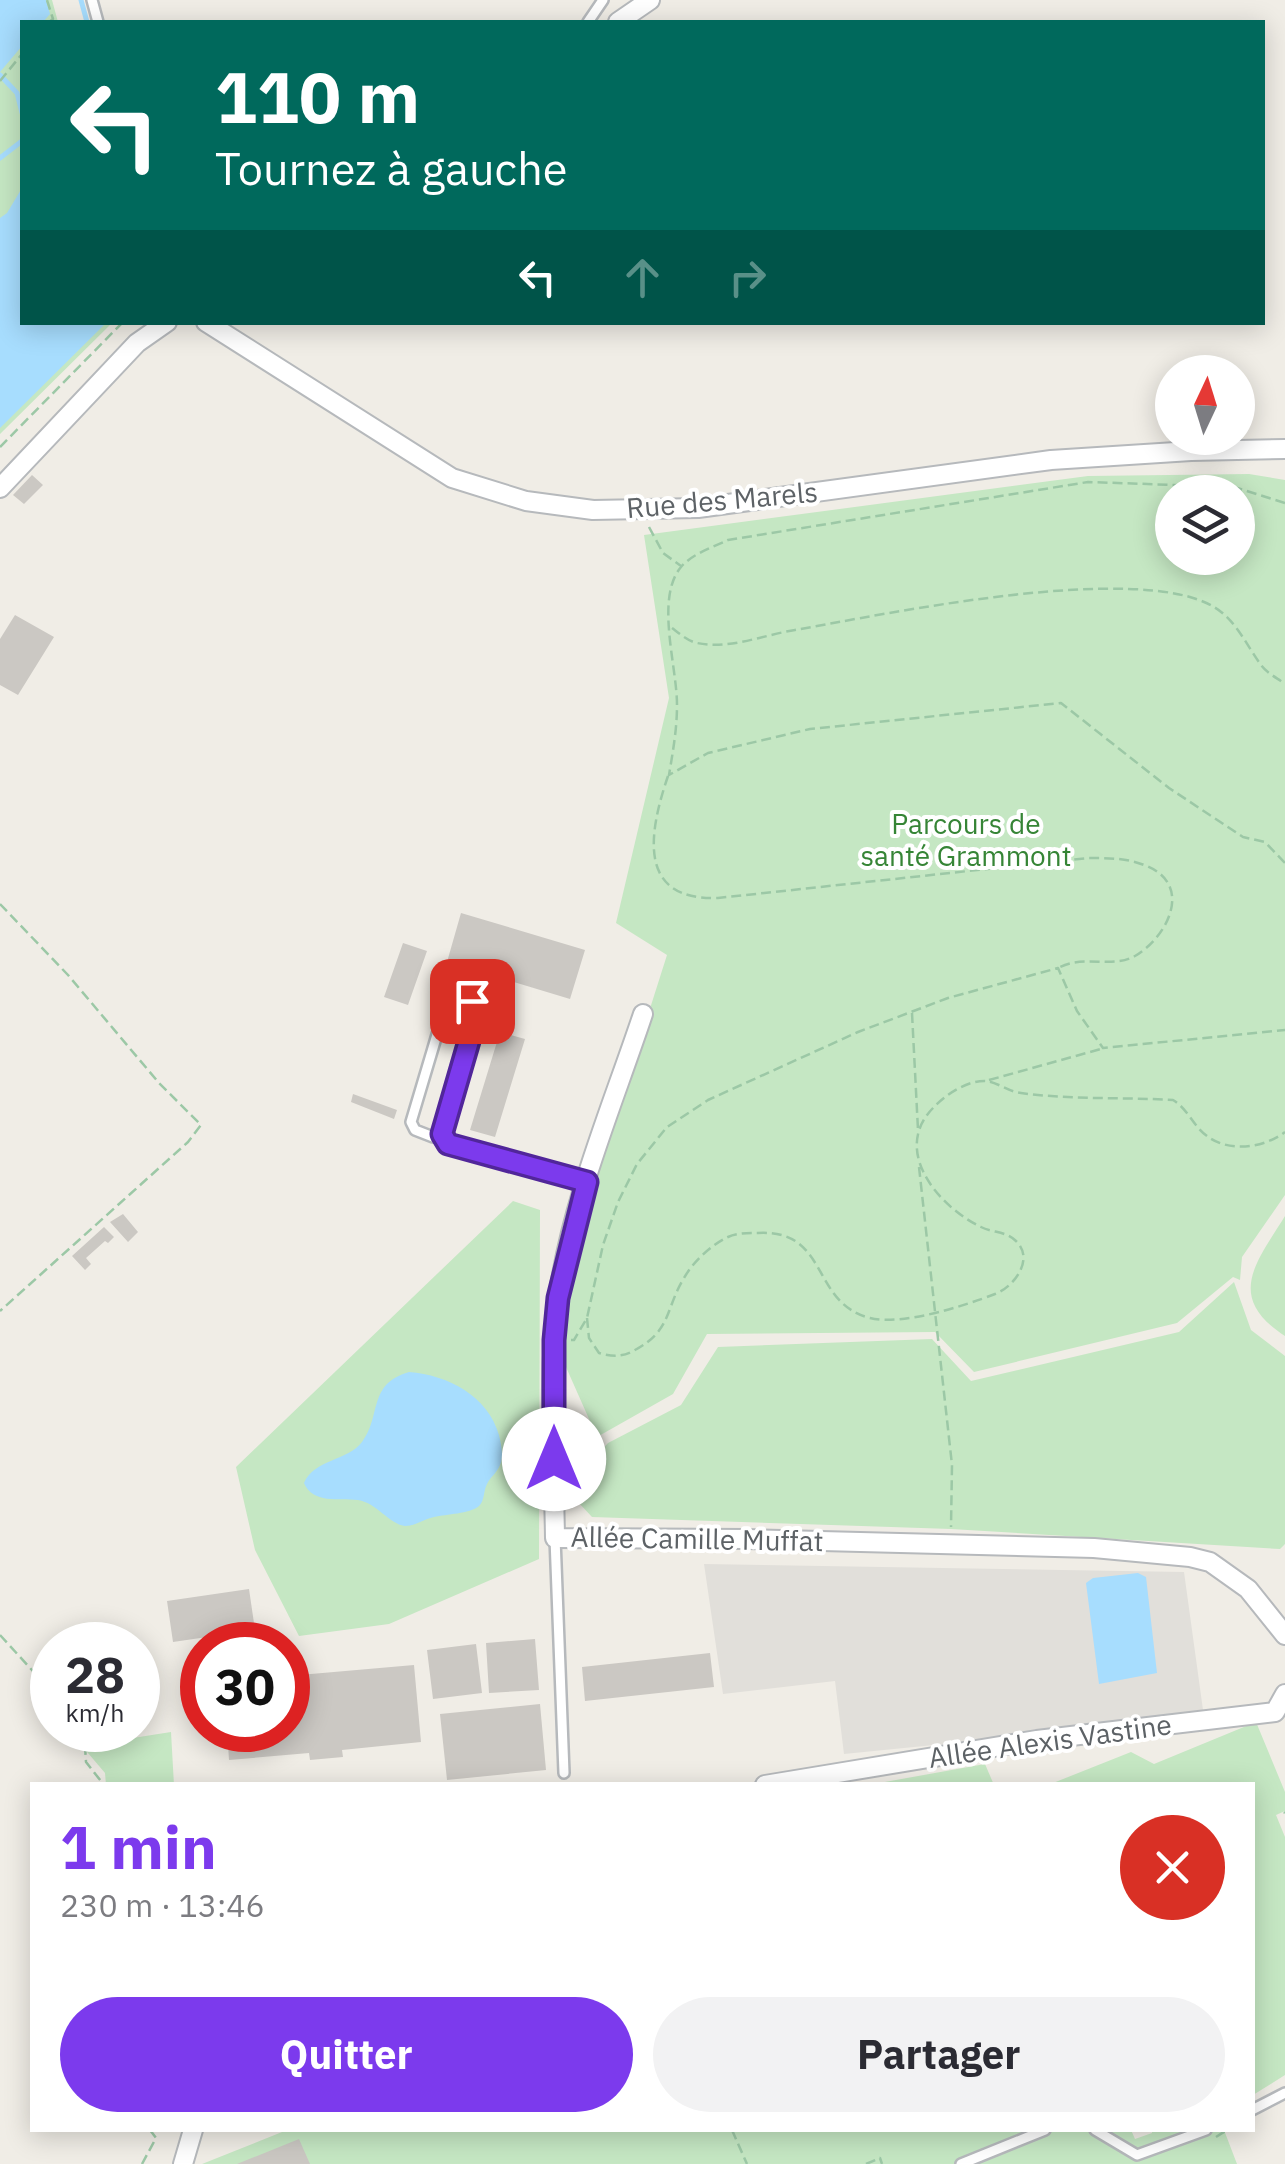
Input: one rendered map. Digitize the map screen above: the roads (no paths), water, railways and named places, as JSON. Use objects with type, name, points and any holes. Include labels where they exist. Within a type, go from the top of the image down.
[{"type":"street","points":[[621,20],[650,0]]},
{"type":"street","points":[[0,488],[136,343],[163,325]]},
{"type":"street","name":"Rue des Marels","points":[[211,325],[452,478],[526,501],[593,510],[698,508],[1051,460],[1285,449]]},
{"type":"street","name":"Allée Camille Muffat","points":[[643,1014],[587,1182],[558,1298],[554,1340],[554,1538],[1094,1548],[1210,1562],[1248,1590],[1285,1634]]},
{"type":"street","points":[[1280,1720],[1285,1694]]},
{"type":"street","name":"Allée Alexis Vastine","points":[[783,1782],[1037,1740],[1280,1720]]},
{"type":"street","points":[[184,2164],[192,2132]]},
{"type":"lane","points":[[442,1134],[433,1137],[415,1130],[411,1122],[447,1001],[458,996],[472,1001],[478,1010],[442,1134],[448,1144],[587,1182]]},
{"type":"lane","points":[[554,1538],[564,1773]]},
{"type":"lane","points":[[1255,2108],[1285,2093]]},
{"type":"lane","points":[[961,2164],[1040,2132]]},
{"type":"lane","points":[[1098,2132],[1137,2154],[1200,2132]]},
{"type":"water","points":[[0,0],[46,0],[50,14],[45,20],[20,20],[20,48],[0,72]]},
{"type":"water","points":[[20,191],[20,325],[104,325],[0,428],[0,218]]},
{"type":"water","points":[[409,1372],[452,1383],[476,1399],[494,1421],[502,1458],[481,1504],[470,1511],[405,1526],[365,1502],[327,1499],[308,1490],[304,1483],[315,1469],[362,1442],[387,1384]]},
{"type":"water","points":[[1138,1573],[1146,1577],[1157,1673],[1099,1684],[1086,1583],[1093,1578]]},
{"type":"waterway","points":[[81,0],[86,20]]},
{"type":"waterway","points":[[0,75],[17,93],[20,105]]},
{"type":"waterway","points":[[0,158],[20,143]]},
{"type":"park label","name":"Parcours de santé Grammont","points":[[966,840]]}]
